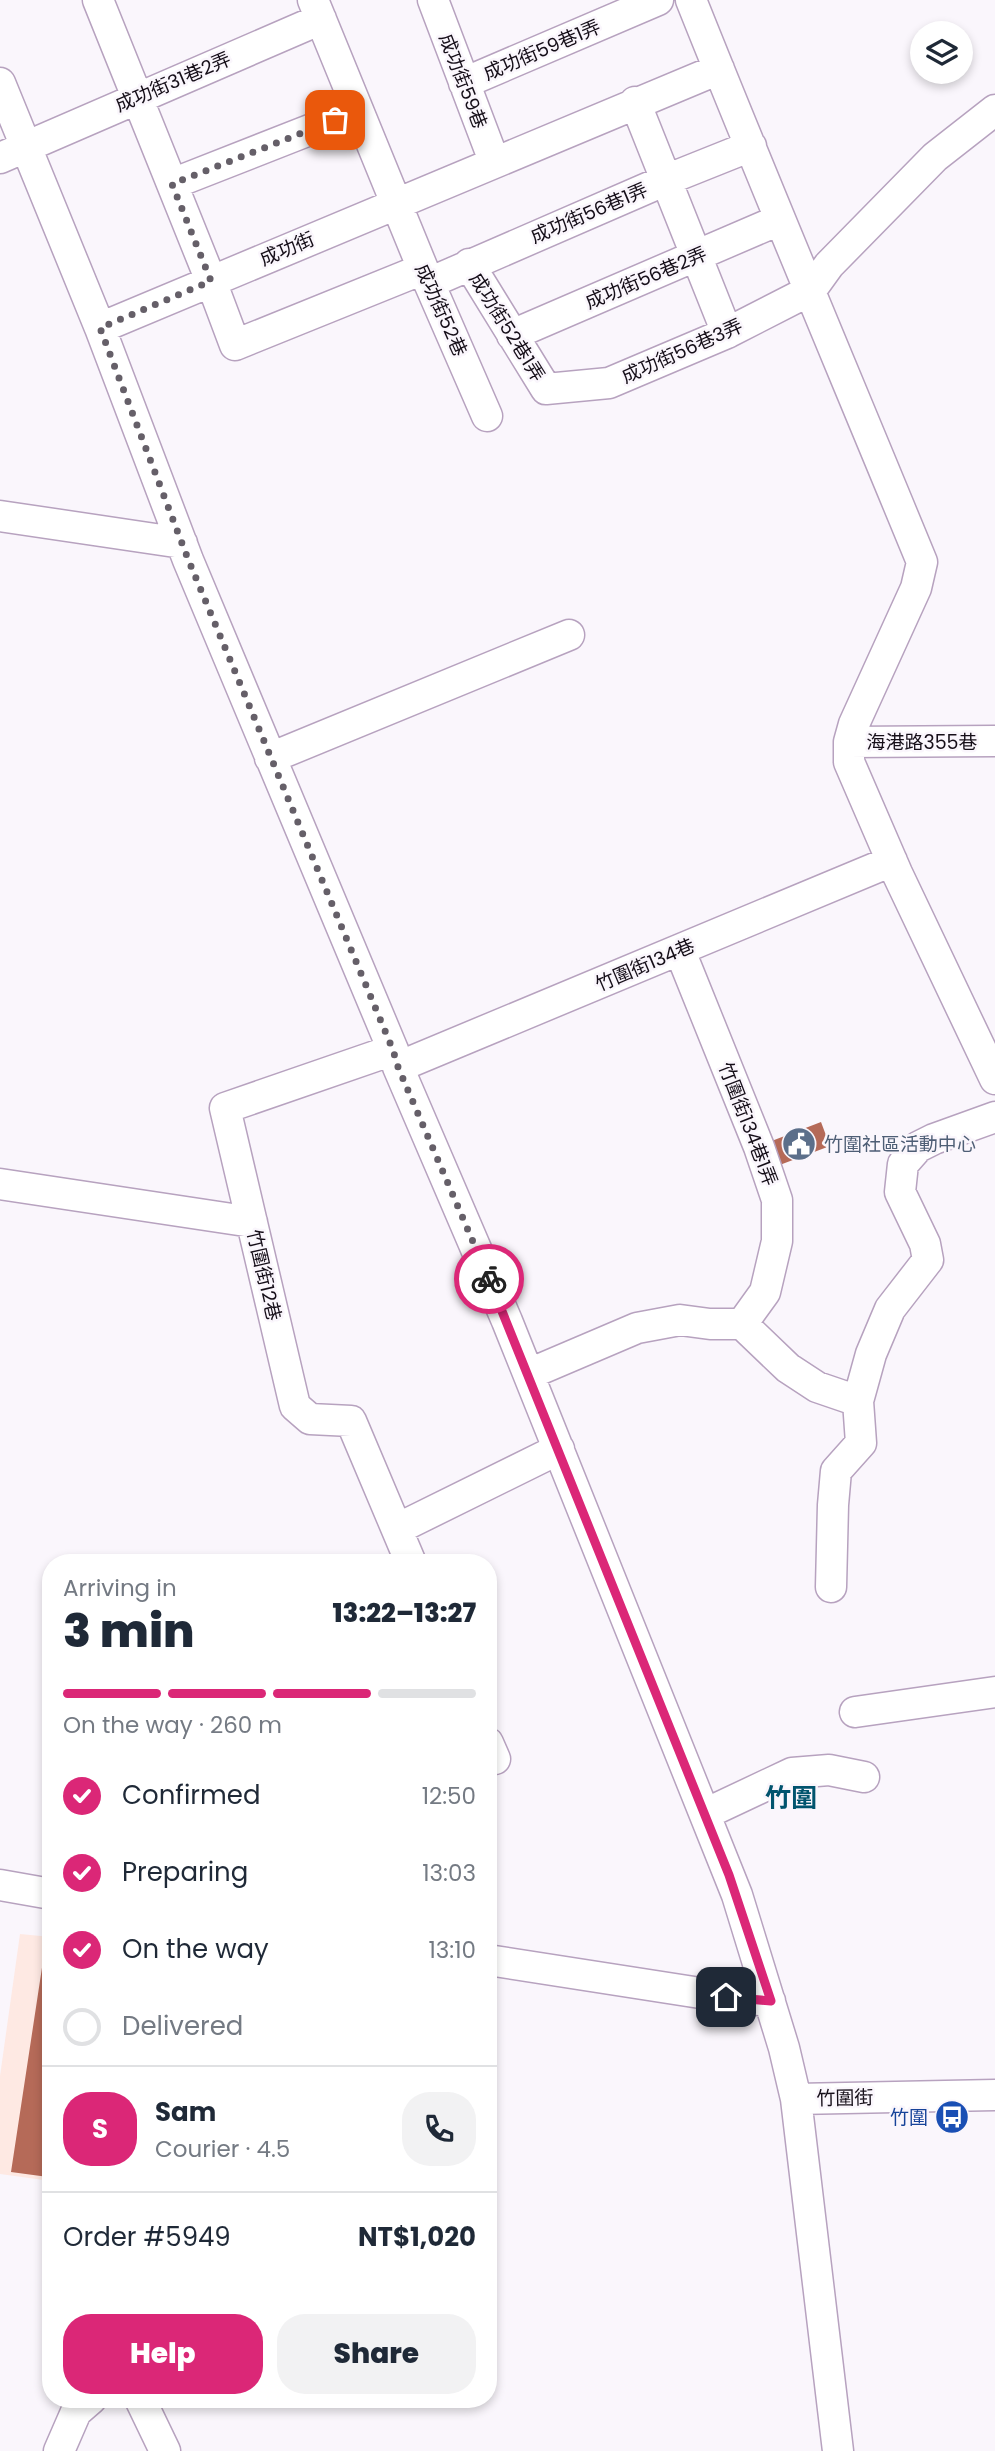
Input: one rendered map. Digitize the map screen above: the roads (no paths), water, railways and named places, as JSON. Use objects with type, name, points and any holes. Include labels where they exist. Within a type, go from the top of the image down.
[{"type":"street","name":"成功街59巷1弄","points":[[464,83],[658,0]]},
{"type":"street","points":[[691,0],[779,220],[811,290],[922,562],[916,588],[854,724],[849,742],[849,762],[892,861],[995,1079]]},
{"type":"street","name":"成功街59巷","points":[[438,2],[464,83],[494,161]]},
{"type":"street","points":[[108,3],[137,98],[211,281]]},
{"type":"street","name":"成功街31巷2弄","points":[[13,152],[137,98],[317,10]]},
{"type":"street","name":"成功街52巷","points":[[317,10],[426,276],[487,415]]},
{"type":"street","name":"成功街","points":[[100,328],[719,69]]},
{"type":"street","points":[[0,83],[13,152],[100,328]]},
{"type":"street","points":[[635,102],[727,333]]},
{"type":"street","points":[[811,290],[829,265],[935,158],[995,110]]},
{"type":"street","points":[[172,184],[358,111]]},
{"type":"street","name":"成功街56巷1弄","points":[[211,281],[235,345],[426,276],[469,264],[751,146]]},
{"type":"street","name":"成功街56巷2弄","points":[[512,335],[779,220]]},
{"type":"street","name":"成功街52巷1弄","points":[[469,264],[546,389]]},
{"type":"street","name":"成功街56巷3弄","points":[[546,389],[610,383],[727,333],[811,290]]},
{"type":"street","name":"竹圍街","points":[[100,328],[182,543],[529,1374],[737,1895],[771,2001],[796,2099],[995,2095]]},
{"type":"street","points":[[0,516],[182,543]]},
{"type":"street","points":[[271,758],[569,635]]},
{"type":"street","name":"海港路355巷","points":[[849,742],[995,741]]},
{"type":"street","name":"竹圍街134巷","points":[[396,1058],[680,951],[892,861]]},
{"type":"street","name":"竹圍街134巷1弄","points":[[680,951],[759,1147],[777,1200],[777,1241],[765,1292],[741,1324]]},
{"type":"street","name":"竹圍街12巷","points":[[396,1058],[225,1108],[295,1406],[310,1419],[351,1421],[407,1554]]},
{"type":"street","points":[[831,1587],[836,1471],[861,1443],[858,1401],[872,1354],[890,1309],[928,1260],[925,1244],[900,1192],[903,1164],[918,1147],[934,1139],[995,1118]]},
{"type":"street","points":[[0,1184],[252,1222]]},
{"type":"street","points":[[529,1374],[638,1328],[680,1320],[741,1324],[788,1368],[817,1387],[858,1401]]},
{"type":"street","points":[[397,1529],[559,1449]]},
{"type":"street","points":[[855,1712],[995,1692]]},
{"type":"street","points":[[705,1814],[792,1773],[829,1770],[864,1777]]},
{"type":"street","points":[[0,1885],[42,1892]]},
{"type":"street","points":[[497,1961],[726,1997],[771,2001]]},
{"type":"street","points":[[796,2099],[838,2451]]},
{"type":"street","points":[[59,2451],[76,2412],[81,2408]]},
{"type":"street","points":[[144,2408],[165,2451]]},
{"type":"place","name":"竹圍社區活動中心","points":[[799,1144]]},
{"type":"place","name":"竹圍","points":[[952,2117]]},
{"type":"district","name":"竹圍","points":[[791,1798]]}]
